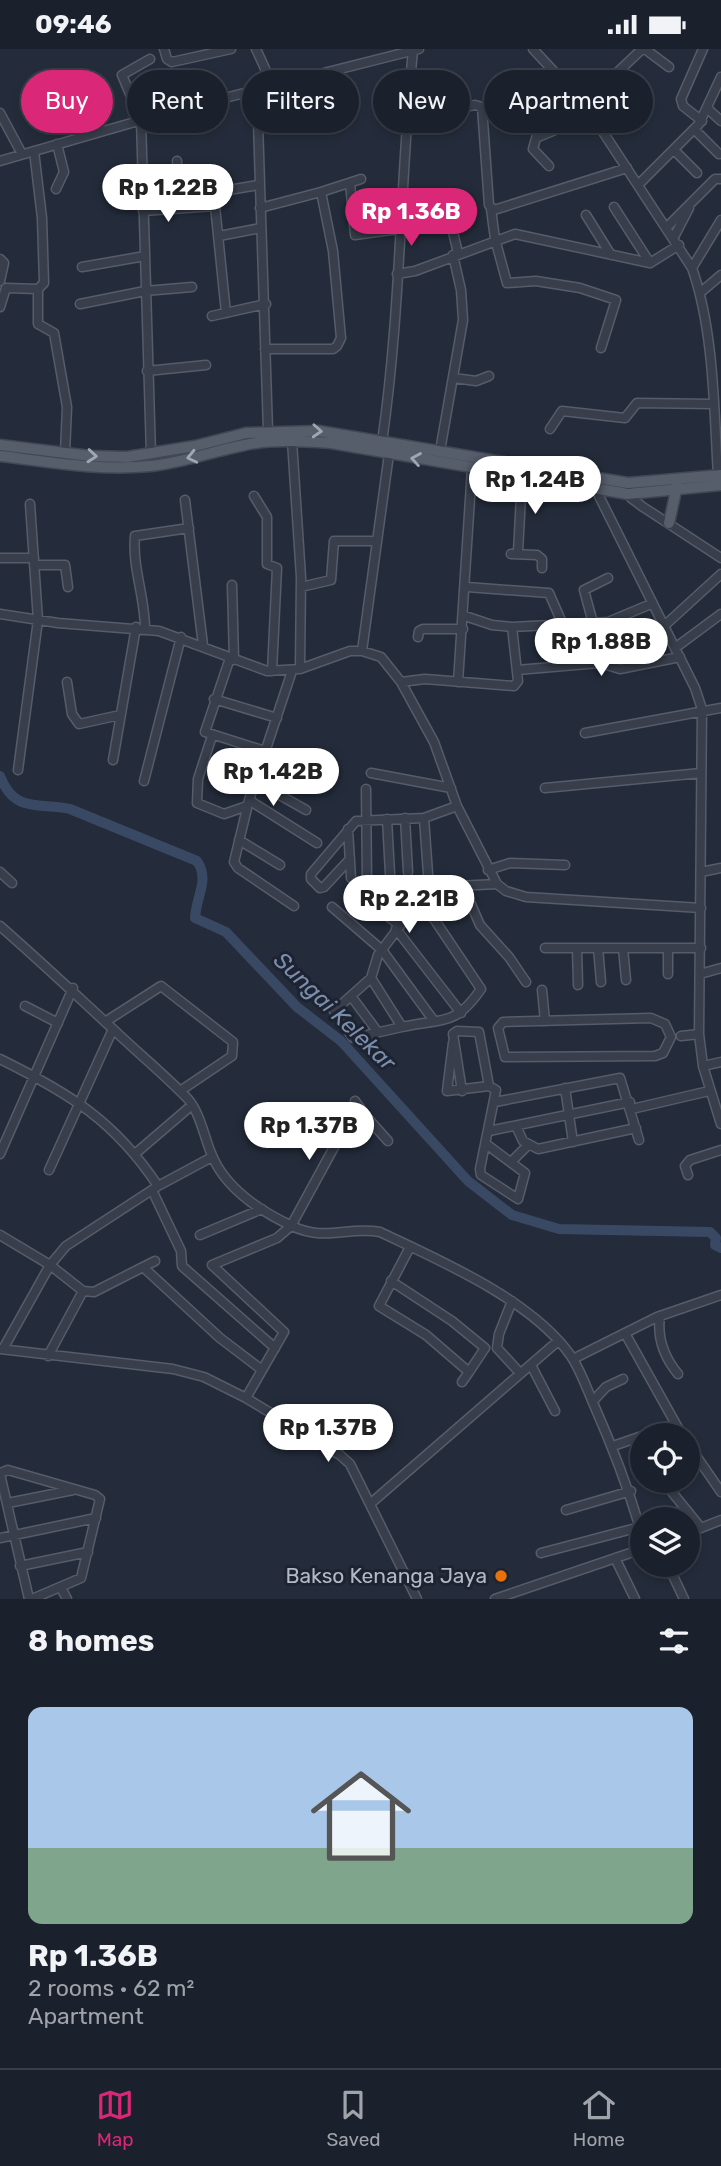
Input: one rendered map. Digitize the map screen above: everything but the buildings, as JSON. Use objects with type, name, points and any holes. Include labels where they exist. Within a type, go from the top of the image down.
[{"type":"main road","points":[[0,445],[104,457],[151,454],[268,431],[319,431],[593,477],[628,489]]},
{"type":"main road","points":[[0,456],[79,466],[152,466],[248,444],[292,441],[331,443],[595,488],[677,486],[720,479]]},
{"type":"main road","points":[[527,478],[533,467]]},
{"type":"main road","points":[[669,523],[677,486]]},
{"type":"street","points":[[164,49],[167,58],[172,62],[210,51],[231,49]]},
{"type":"street","points":[[256,49],[266,70]]},
{"type":"street","points":[[533,49],[552,70]]},
{"type":"street","points":[[620,70],[643,49],[669,67]]},
{"type":"street","points":[[702,121],[683,106],[681,99],[703,49]]},
{"type":"street","points":[[332,70],[390,52],[416,50],[413,70]]},
{"type":"street","points":[[131,70],[150,59]]},
{"type":"street","points":[[127,72],[122,75],[127,87]]},
{"type":"street","points":[[638,185],[695,130],[721,80]]},
{"type":"street","points":[[470,106],[482,107],[495,239],[507,283],[536,281],[580,288],[616,300],[601,348]]},
{"type":"street","points":[[708,109],[721,121]]},
{"type":"street","points":[[0,113],[22,155]]},
{"type":"street","points":[[0,161],[127,124]]},
{"type":"street","points":[[695,130],[719,154]]},
{"type":"street","points":[[141,133],[151,454]]},
{"type":"street","points":[[257,133],[268,431]]},
{"type":"street","points":[[382,442],[394,349],[398,229],[405,133]]},
{"type":"street","points":[[548,133],[536,138],[533,149],[548,166]]},
{"type":"street","points":[[603,133],[676,241],[692,268],[701,292],[720,479]]},
{"type":"street","points":[[56,189],[64,172],[57,144]]},
{"type":"street","points":[[674,150],[696,173]]},
{"type":"street","points":[[34,151],[42,218],[44,283],[38,289],[38,324],[54,331],[67,407],[65,453]]},
{"type":"street","points":[[143,186],[173,185],[178,180],[177,161]]},
{"type":"street","points":[[491,209],[627,168]]},
{"type":"street","points":[[260,208],[361,179]]},
{"type":"street","points":[[667,227],[715,179],[721,179]]},
{"type":"street","points":[[350,183],[355,235],[398,229]]},
{"type":"street","points":[[212,193],[258,185]]},
{"type":"street","points":[[265,349],[333,348],[340,343],[334,259],[321,192]]},
{"type":"street","points":[[650,263],[676,241],[692,202]]},
{"type":"street","points":[[144,211],[214,205],[226,313]]},
{"type":"street","points":[[614,207],[650,263]]},
{"type":"street","points":[[586,215],[611,254]]},
{"type":"street","points":[[440,451],[463,314],[451,224],[462,220]]},
{"type":"street","points":[[692,268],[721,221]]},
{"type":"street","points":[[219,236],[261,227]]},
{"type":"street","points":[[397,274],[415,271],[495,239],[519,234],[650,263]]},
{"type":"street","points":[[82,267],[145,256]]},
{"type":"street","points":[[0,259],[4,263],[0,307]]},
{"type":"street","points":[[701,292],[721,275]]},
{"type":"street","points":[[2,284],[8,287],[38,289]]},
{"type":"street","points":[[80,304],[145,291],[192,287]]},
{"type":"street","points":[[212,316],[265,304]]},
{"type":"street","points":[[147,371],[206,365]]},
{"type":"street","points":[[454,378],[476,381],[489,376]]},
{"type":"street","points":[[550,429],[562,411],[625,418],[637,403],[714,404]]},
{"type":"street","points":[[292,441],[301,587],[296,670],[248,803],[236,866],[294,905]]},
{"type":"street","points":[[362,651],[388,454]]},
{"type":"street","points":[[458,682],[467,587],[472,468]]},
{"type":"street","points":[[593,477],[595,488],[680,657],[702,709],[699,1034],[709,1091],[721,1124]]},
{"type":"street","points":[[527,478],[515,553],[539,556],[542,568]]},
{"type":"street","points":[[628,489],[669,523],[721,558]]},
{"type":"street","points":[[254,496],[267,516],[267,564],[276,568],[272,671]]},
{"type":"street","points":[[185,500],[203,645]]},
{"type":"street","points":[[18,770],[38,620],[30,505]]},
{"type":"street","points":[[113,760],[120,715],[145,604],[136,570],[135,536],[189,528]]},
{"type":"street","points":[[301,587],[331,580],[334,541],[377,541]]},
{"type":"street","points":[[0,558],[65,565],[68,587]]},
{"type":"street","points":[[663,627],[721,574]]},
{"type":"street","points":[[593,623],[584,590],[608,578]]},
{"type":"street","points":[[232,585],[232,659],[204,729],[212,736],[265,751]]},
{"type":"street","points":[[467,587],[549,593],[563,625]]},
{"type":"street","points":[[465,616],[492,625],[512,627],[563,625],[616,620],[651,604]]},
{"type":"street","points":[[0,614],[94,627],[140,628],[181,637],[232,659],[272,671],[296,670],[345,652],[362,651],[386,661],[401,682],[443,762],[457,806],[497,884]]},
{"type":"street","points":[[675,648],[721,614]]},
{"type":"street","points":[[401,682],[425,679],[514,686],[518,681],[512,627]]},
{"type":"street","points":[[418,637],[419,631],[423,629],[464,629]]},
{"type":"street","points":[[144,781],[181,637]]},
{"type":"street","points":[[517,670],[600,663],[620,669],[680,657]]},
{"type":"street","points":[[67,682],[72,714],[79,724],[120,715]]},
{"type":"street","points":[[214,699],[277,718]]},
{"type":"street","points":[[584,733],[702,709],[721,708]]},
{"type":"street","points":[[212,736],[198,781],[197,803],[224,814],[248,803]]},
{"type":"street","points":[[371,773],[451,788]]},
{"type":"street","points":[[545,788],[701,773]]},
{"type":"street","points":[[255,781],[306,810]]},
{"type":"street","points":[[366,789],[367,881]]},
{"type":"street","points":[[248,803],[317,843]]},
{"type":"street","points":[[350,859],[324,887],[320,888],[312,879],[311,874],[356,821],[424,818],[457,806]]},
{"type":"street","points":[[405,818],[408,872]]},
{"type":"street","points":[[424,818],[428,874]]},
{"type":"street","points":[[387,819],[390,874]]},
{"type":"street","points":[[348,829],[351,878]]},
{"type":"street","points":[[239,840],[280,865]]},
{"type":"street","points":[[488,870],[510,863],[565,865]]},
{"type":"street","points":[[701,871],[721,868]]},
{"type":"street","points":[[0,872],[12,883]]},
{"type":"street","points":[[405,887],[420,898],[481,986],[461,1013],[450,1020],[377,1031],[353,1038],[334,1010],[371,978],[382,950],[397,927],[420,898],[431,888],[497,884],[526,897],[701,908]]},
{"type":"street","points":[[463,886],[480,925],[509,957],[526,982]]},
{"type":"street","points":[[358,893],[397,927],[461,1013]]},
{"type":"street","points":[[332,907],[382,950],[434,1021]]},
{"type":"street","points":[[0,926],[72,988],[180,1091],[192,1105],[212,1157],[229,1182],[262,1209],[291,1226],[319,1235],[370,1230],[410,1247],[512,1301],[558,1342],[573,1359],[630,1488]]},
{"type":"street","points":[[545,948],[701,949]]},
{"type":"street","points":[[578,948],[578,985]]},
{"type":"street","points":[[598,948],[601,982]]},
{"type":"street","points":[[623,948],[626,980]]},
{"type":"street","points":[[668,949],[668,974]]},
{"type":"street","points":[[700,974],[721,968]]},
{"type":"street","points":[[371,978],[402,1027]]},
{"type":"street","points":[[105,1022],[161,986],[233,1042],[232,1056],[180,1091]]},
{"type":"street","points":[[0,1154],[36,1077],[72,988]]},
{"type":"street","points":[[542,990],[545,1021]]},
{"type":"street","points":[[351,996],[377,1031]]},
{"type":"street","points":[[25,1006],[58,1023]]},
{"type":"street","points":[[676,1036],[656,1019],[500,1023],[498,1028],[504,1056],[655,1056],[663,1053],[676,1036],[699,1034]]},
{"type":"street","points":[[48,1170],[113,1029]]},
{"type":"street","points":[[486,1144],[525,1173],[518,1199],[481,1175],[486,1144],[495,1101],[496,1090],[489,1086],[449,1092],[446,1088],[455,1032],[479,1032],[489,1086]]},
{"type":"street","points":[[453,1043],[462,1091]]},
{"type":"street","points":[[0,1059],[81,1103],[136,1153],[155,1188],[181,1251],[182,1266],[275,1348]]},
{"type":"street","points":[[703,1066],[721,1062]]},
{"type":"street","points":[[495,1101],[620,1078],[631,1106],[639,1140]]},
{"type":"street","points":[[565,1088],[573,1142]]},
{"type":"street","points":[[489,1131],[709,1091]]},
{"type":"street","points":[[355,1101],[387,1141]]},
{"type":"street","points":[[136,1153],[192,1105]]},
{"type":"street","points":[[246,1398],[283,1330],[212,1265],[277,1238],[291,1226],[339,1137],[365,1114]]},
{"type":"street","points":[[516,1126],[520,1138],[538,1149],[636,1128]]},
{"type":"street","points":[[511,1162],[528,1145]]},
{"type":"street","points":[[688,1175],[687,1163],[721,1150]]},
{"type":"street","points":[[212,1157],[155,1188],[71,1243],[50,1265],[1,1349],[185,1371],[213,1381],[246,1398],[345,1459],[417,1599]]},
{"type":"street","points":[[200,1235],[262,1209]]},
{"type":"street","points":[[0,1235],[50,1265],[83,1291],[94,1292],[155,1261]]},
{"type":"street","points":[[410,1247],[379,1301],[380,1308],[426,1335],[469,1372]]},
{"type":"street","points":[[143,1267],[220,1338],[262,1370]]},
{"type":"street","points":[[391,1281],[452,1321],[485,1348],[462,1382]]},
{"type":"street","points":[[48,1356],[83,1291]]},
{"type":"street","points":[[573,1359],[660,1316],[721,1295]]},
{"type":"street","points":[[512,1301],[499,1334],[497,1348],[520,1373]]},
{"type":"street","points":[[660,1316],[660,1338],[671,1365],[678,1374]]},
{"type":"street","points":[[626,1335],[673,1423]]},
{"type":"street","points":[[370,1504],[558,1342]]},
{"type":"street","points":[[531,1365],[555,1411]]},
{"type":"street","points":[[593,1401],[606,1387],[623,1379]]},
{"type":"street","points":[[613,1446],[630,1441]]},
{"type":"street","points":[[700,1461],[721,1492]]},
{"type":"street","points":[[8,1470],[76,1489],[99,1497],[81,1578],[30,1599],[0,1473],[8,1470]]},
{"type":"street","points":[[8,1503],[76,1489]]},
{"type":"street","points":[[566,1510],[630,1491]]},
{"type":"street","points":[[673,1493],[701,1528],[721,1520]]},
{"type":"street","points":[[0,1538],[96,1518]]},
{"type":"street","points":[[541,1553],[630,1533]]},
{"type":"street","points":[[20,1566],[88,1552]]},
{"type":"street","points":[[495,1599],[510,1597],[630,1553]]},
{"type":"street","points":[[615,1558],[635,1599]]},
{"type":"street","points":[[674,1577],[684,1599]]},
{"type":"street","points":[[61,1588],[67,1599]]},
{"type":"waterway","name":"Sungai Kelekar","points":[[0,776],[13,797],[21,802],[70,809],[197,861],[201,868],[202,882],[195,918],[226,932],[297,1007],[341,1041],[468,1181],[512,1215],[559,1229],[710,1232],[716,1238],[715,1245],[721,1248]]},
{"type":"place","name":"Bakso Kenanga Jaya","points":[[501,1576]]}]
